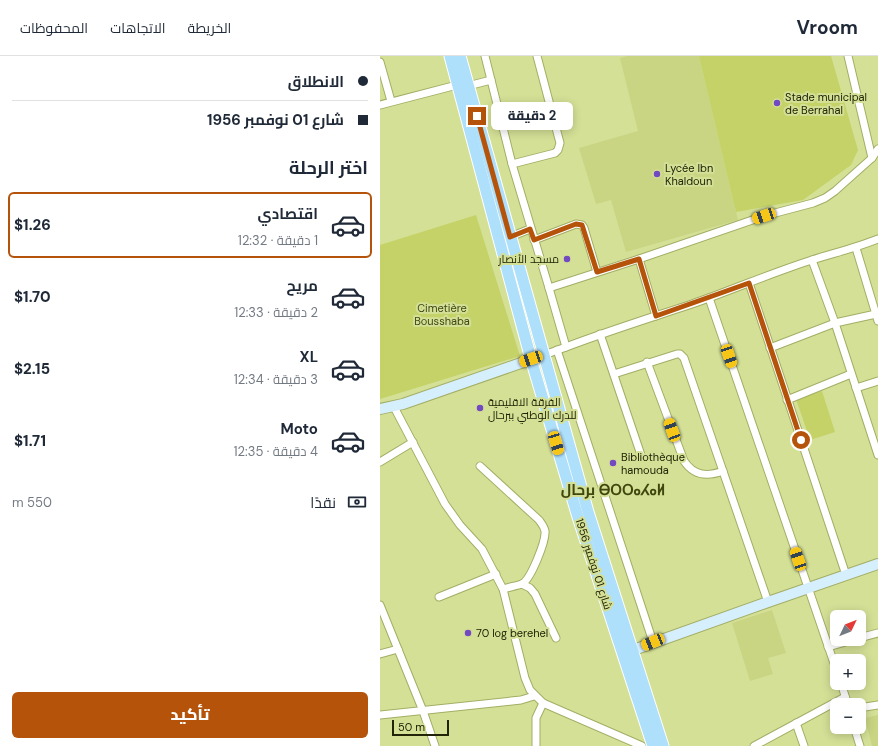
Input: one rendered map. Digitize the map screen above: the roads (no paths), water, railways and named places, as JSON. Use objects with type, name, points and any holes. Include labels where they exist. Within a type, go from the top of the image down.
[{"type":"main road","name":"شارع 01 نوفمبر 1956","points":[[450,56],[510,237],[628,652],[653,746]]},
{"type":"main road","name":"شارع 01 نوفمبر 1956","points":[[460,56],[461,86],[531,359],[578,517],[663,746]]},
{"type":"main road","points":[[380,409],[394,407],[544,355]]},
{"type":"main road","points":[[628,652],[878,564]]},
{"type":"street","points":[[485,56],[530,229],[566,347]]},
{"type":"street","points":[[512,164],[555,153],[560,147],[537,56]]},
{"type":"street","points":[[848,56],[872,158]]},
{"type":"street","points":[[380,62],[391,101]]},
{"type":"street","points":[[380,105],[391,101],[491,80]]},
{"type":"street","points":[[549,288],[764,216],[819,201],[845,184],[872,158],[878,149]]},
{"type":"street","points":[[534,240],[576,224],[582,225],[597,272]]},
{"type":"street","points":[[510,237],[530,229]]},
{"type":"street","points":[[544,355],[600,334],[709,298],[812,260],[856,248],[878,239]]},
{"type":"street","points":[[770,348],[835,323],[877,317],[856,248]]},
{"type":"street","points":[[639,259],[656,316]]},
{"type":"street","points":[[812,260],[835,323],[878,455]]},
{"type":"street","points":[[749,283],[846,575]]},
{"type":"street","points":[[709,298],[831,654]]},
{"type":"street","points":[[600,334],[641,455]]},
{"type":"street","points":[[557,350],[653,642]]},
{"type":"street","points":[[614,374],[647,362],[677,354],[680,354],[684,358],[768,602]]},
{"type":"street","points":[[647,362],[684,461],[692,470],[701,474],[712,475],[723,472]]},
{"type":"street","points":[[787,400],[851,374]]},
{"type":"street","points":[[856,388],[878,381]]},
{"type":"street","points":[[394,407],[445,504],[460,525],[482,550],[496,574],[503,589],[525,678],[534,696],[544,703],[642,746]]},
{"type":"street","points":[[380,462],[413,442]]},
{"type":"street","points":[[480,466],[539,520],[545,535],[532,573],[522,584],[503,589]]},
{"type":"street","points":[[439,597],[496,574]]},
{"type":"street","points":[[522,584],[530,588],[535,594],[556,638]]},
{"type":"street","points":[[380,605],[423,711],[435,746]]},
{"type":"street","points":[[866,636],[878,633]]},
{"type":"street","points":[[380,654],[398,649]]},
{"type":"street","points":[[754,746],[845,697],[843,690]]},
{"type":"street","points":[[380,716],[525,699],[534,696]]},
{"type":"street","points":[[536,746],[535,723],[538,713],[544,703]]},
{"type":"street","points":[[866,707],[878,705]]},
{"type":"street","points":[[796,723],[804,746]]},
{"type":"street","points":[[856,734],[860,746]]},
{"type":"place","name":"Stade municipal de Berrahal","points":[[777,103]]},
{"type":"place","name":"Lycée Ibn Khaldoun","points":[[657,174]]},
{"type":"place","name":"مسجد الأنصار","points":[[567,259]]},
{"type":"place","name":"الفرقة الاقليمية للدرك الوطني ببرحال","points":[[480,408]]},
{"type":"place","name":"Bibliothèque hamouda","points":[[613,463]]},
{"type":"place","name":"70 log berehel","points":[[468,633]]},
{"type":"district","name":"برحال ⴱⵔⵔⴰⵃⴰⵍ","points":[[613,490]]},
{"type":"park label","name":"Cimetière Bousshaba","points":[[442,314]]}]
